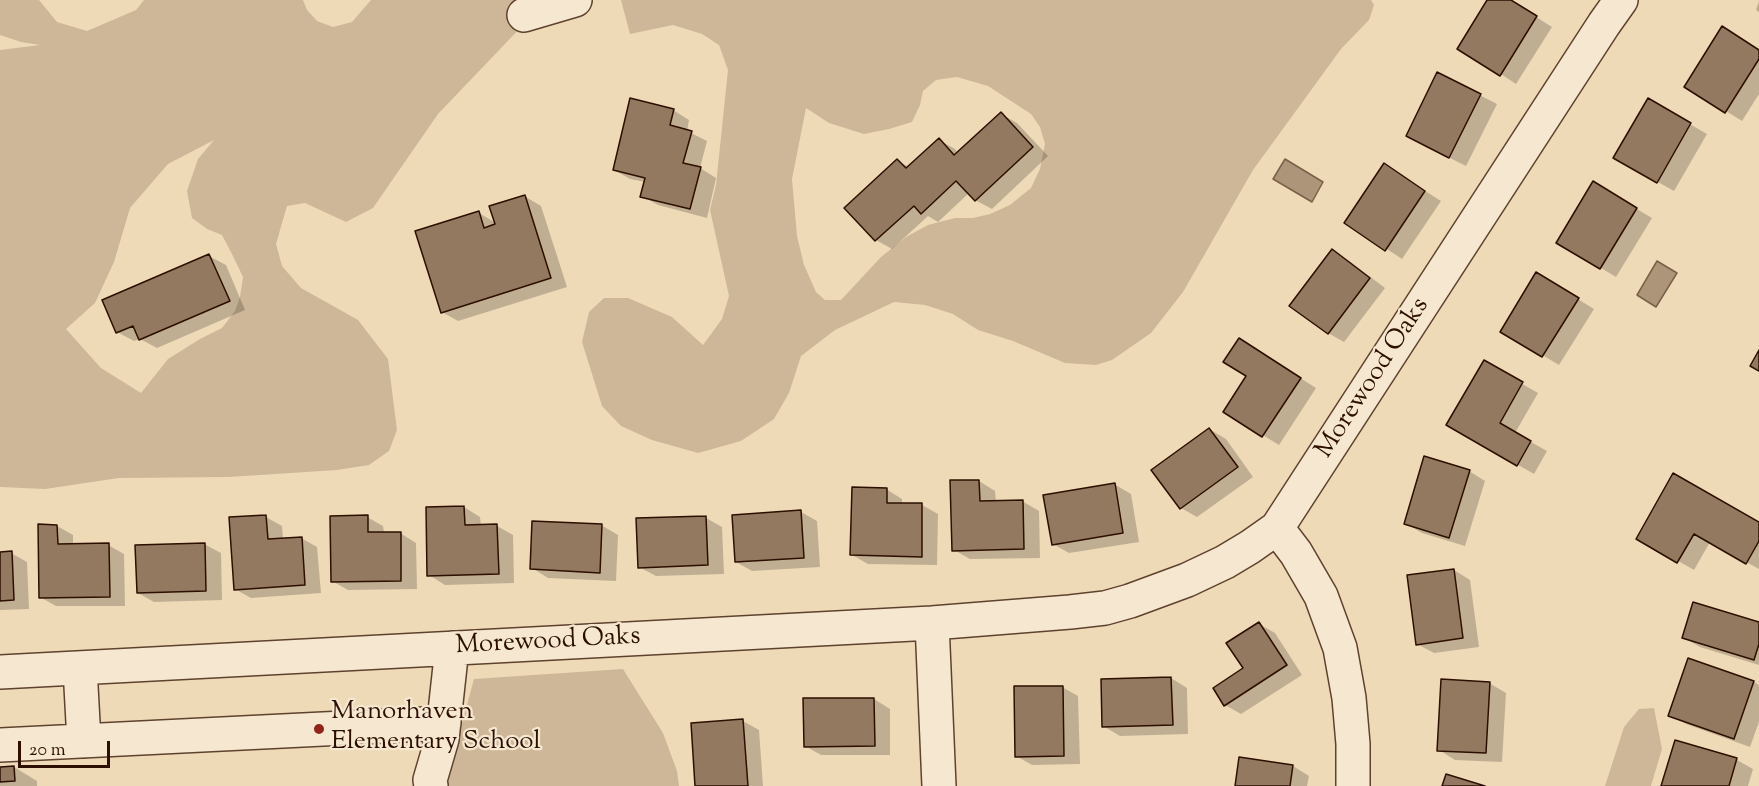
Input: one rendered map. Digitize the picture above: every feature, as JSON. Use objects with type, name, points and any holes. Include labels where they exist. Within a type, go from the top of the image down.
[{"type":"street","points":[[524,15],[575,0]]},
{"type":"street","name":"Morewood Oaks","points":[[0,672],[932,623],[1105,608],[1130,602],[1187,580],[1250,548],[1277,528],[1604,24],[1622,0]]},
{"type":"street","points":[[1277,528],[1296,553],[1321,596],[1340,648],[1350,710],[1353,786]]},
{"type":"street","points":[[932,623],[939,786]]},
{"type":"street","points":[[422,784],[442,739],[452,648]]},
{"type":"street","points":[[80,668],[84,741]]},
{"type":"street","points":[[0,745],[444,723]]},
{"type":"shaded area","points":[[0,0],[39,0],[57,22],[87,31],[136,10],[144,0],[303,0],[307,10],[317,21],[333,27],[352,22],[371,0],[547,0],[438,114],[373,208],[346,222],[305,203],[287,206],[276,244],[282,266],[301,288],[358,320],[388,359],[397,430],[389,451],[369,465],[337,470],[229,477],[119,478],[45,489],[0,487],[0,50],[40,45],[0,35]],"holes":[[[214,140],[198,159],[187,191],[192,218],[207,229],[222,235],[243,277],[240,297],[235,311],[222,328],[168,359],[141,393],[101,368],[66,329],[95,303],[114,262],[130,208],[168,164]]]},
{"type":"shaded area","points":[[621,0],[1371,0],[1374,5],[1369,20],[1341,49],[1253,170],[1183,292],[1151,333],[1112,360],[1096,365],[1065,363],[1013,341],[978,330],[953,314],[925,305],[894,302],[835,330],[801,356],[789,393],[774,419],[741,441],[698,453],[652,440],[621,426],[602,406],[582,342],[589,312],[604,298],[628,298],[672,317],[703,345],[722,319],[729,296],[710,210],[716,185],[728,70],[719,45],[702,34],[673,25],[630,34]],"holes":[[[957,77],[988,86],[1031,114],[1040,127],[1045,144],[1040,169],[1031,188],[1010,205],[990,214],[973,218],[955,218],[928,225],[906,237],[881,257],[841,300],[825,300],[816,292],[804,265],[797,236],[792,179],[806,108],[829,123],[864,134],[912,122],[920,105],[923,91],[936,80]]]},
{"type":"shaded area","points":[[1285,159],[1323,182],[1312,202],[1273,179]]},
{"type":"shaded area","points":[[1657,261],[1677,273],[1656,307],[1637,295]]},
{"type":"shaded area","points":[[623,669],[663,733],[677,771],[679,786],[445,786],[474,679]]},
{"type":"shaded area","points":[[1654,708],[1662,749],[1651,786],[1605,786],[1624,727],[1639,709]]},
{"type":"building","points":[[1487,0],[1511,0],[1537,16],[1500,76],[1457,49]]},
{"type":"building","points":[[1722,26],[1759,50],[1759,59],[1725,113],[1684,87]]},
{"type":"building","points":[[1437,72],[1481,94],[1449,158],[1406,136]]},
{"type":"building","points":[[630,98],[674,109],[670,125],[692,131],[683,163],[701,167],[690,209],[640,197],[645,178],[613,170]]},
{"type":"building","points":[[1648,98],[1691,123],[1657,183],[1613,158]]},
{"type":"building","points":[[1001,112],[1033,147],[975,201],[956,181],[921,214],[914,206],[875,241],[844,208],[897,159],[906,168],[939,138],[954,155]]},
{"type":"building","points":[[1384,163],[1425,191],[1385,251],[1344,223]]},
{"type":"building","points":[[1593,181],[1637,208],[1600,269],[1556,243]]},
{"type":"building","points":[[525,195],[551,278],[441,313],[415,231],[479,211],[484,228],[495,224],[489,206]]},
{"type":"building","points":[[1332,249],[1370,278],[1328,334],[1289,306]]},
{"type":"building","points":[[209,254],[230,301],[139,340],[133,326],[116,333],[102,300]]},
{"type":"building","points":[[1536,272],[1579,298],[1542,357],[1500,332]]},
{"type":"building","points":[[1239,338],[1301,378],[1262,437],[1223,412],[1246,376],[1223,362]]},
{"type":"building","points":[[1759,350],[1759,371],[1750,366]]},
{"type":"building","points":[[1484,360],[1523,382],[1500,423],[1531,441],[1517,466],[1446,425]]},
{"type":"building","points":[[1209,428],[1238,467],[1180,509],[1151,470]]},
{"type":"building","points":[[1424,456],[1470,470],[1449,538],[1404,524]]},
{"type":"building","points":[[1673,473],[1759,522],[1759,541],[1746,564],[1694,534],[1677,563],[1636,539]]},
{"type":"building","points":[[950,480],[979,480],[980,501],[1023,500],[1024,549],[952,551]]},
{"type":"building","points":[[1115,483],[1123,533],[1052,545],[1043,495]]},
{"type":"building","points":[[852,487],[887,488],[887,503],[922,503],[922,557],[850,555]]},
{"type":"building","points":[[464,506],[465,525],[497,524],[499,574],[427,576],[426,507]]},
{"type":"building","points":[[801,510],[804,558],[735,562],[732,515]]},
{"type":"building","points":[[266,515],[268,539],[302,537],[305,585],[234,590],[229,517]]},
{"type":"building","points":[[368,515],[368,532],[401,532],[401,581],[331,582],[330,516]]},
{"type":"building","points":[[706,516],[708,565],[638,568],[636,518]]},
{"type":"building","points":[[532,521],[602,524],[600,573],[530,569]]},
{"type":"building","points":[[38,524],[57,525],[58,544],[109,543],[110,597],[39,598]]},
{"type":"building","points":[[205,543],[206,591],[137,593],[135,545]]},
{"type":"building","points":[[12,551],[14,600],[0,601],[0,552]]},
{"type":"building","points":[[1454,569],[1463,638],[1416,645],[1407,575]]},
{"type":"building","points":[[1693,602],[1759,622],[1759,644],[1754,660],[1682,638]]},
{"type":"building","points":[[1259,622],[1287,665],[1224,706],[1213,688],[1243,668],[1226,643]]},
{"type":"building","points":[[1688,658],[1754,681],[1734,739],[1668,716]]},
{"type":"building","points":[[1171,677],[1173,725],[1102,727],[1101,679]]},
{"type":"building","points":[[1441,679],[1490,682],[1486,753],[1437,751]]},
{"type":"building","points":[[1014,686],[1063,686],[1064,756],[1015,757]]},
{"type":"building","points":[[803,698],[874,698],[875,746],[804,747]]},
{"type":"building","points":[[743,719],[748,786],[695,786],[691,723]]},
{"type":"building","points":[[1675,740],[1737,758],[1729,786],[1661,786]]},
{"type":"building","points":[[1239,757],[1293,765],[1290,786],[1235,786]]},
{"type":"building","points":[[14,766],[15,781],[0,782],[0,767]]},
{"type":"building","points":[[1446,774],[1485,786],[1442,786]]},
{"type":"place","name":"Manorhaven Elementary School","points":[[319,729]]}]
